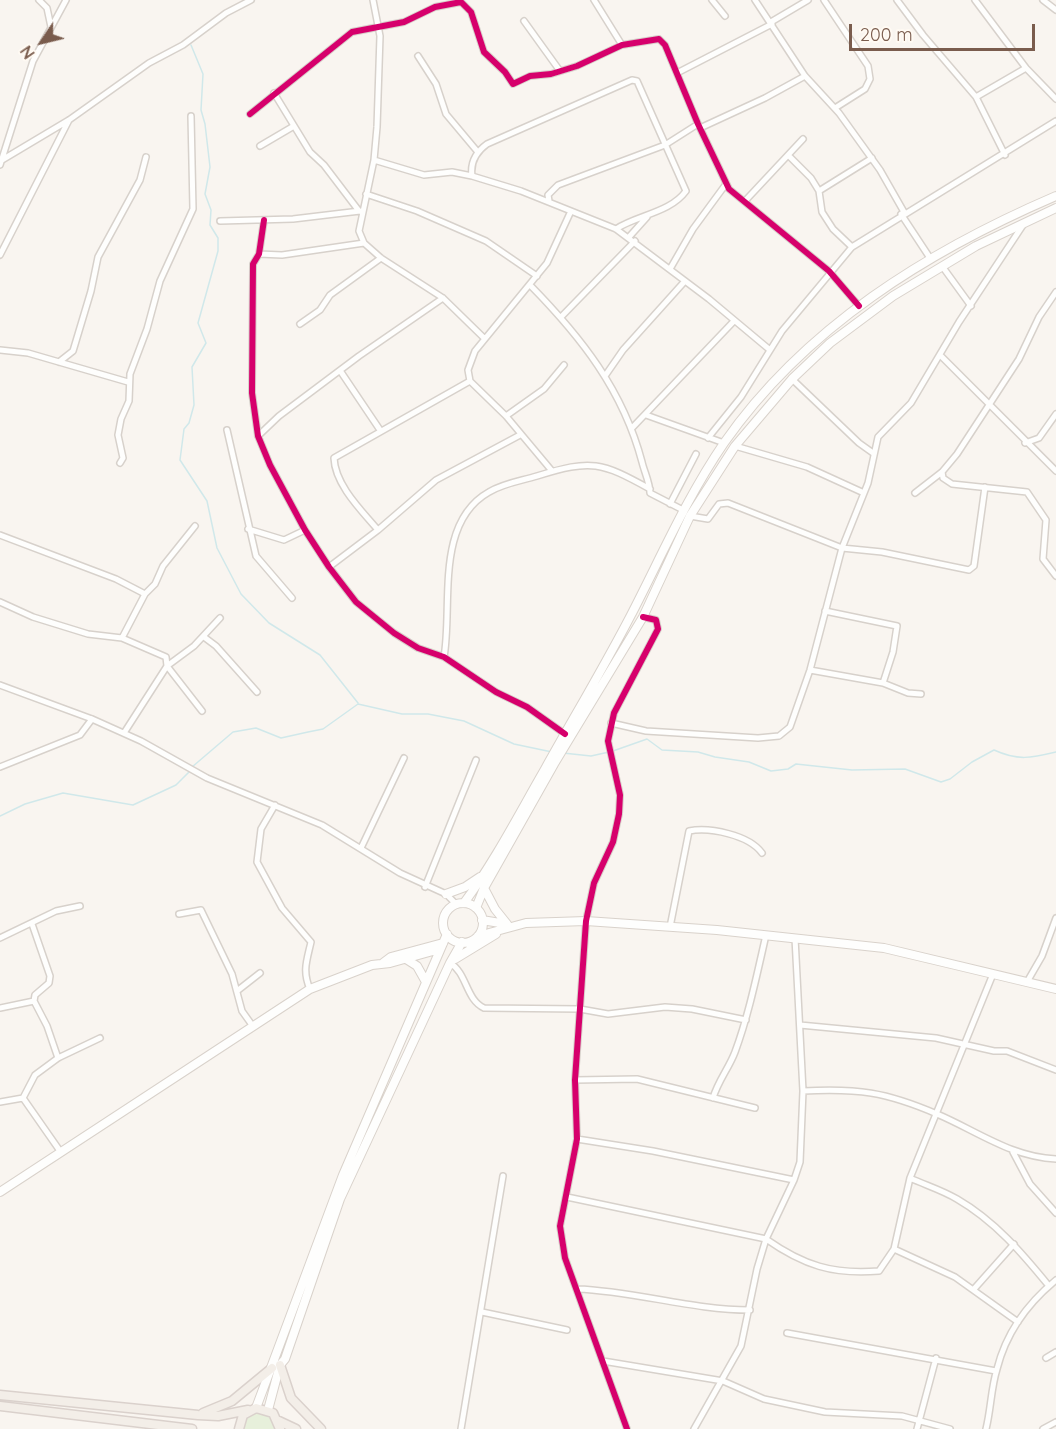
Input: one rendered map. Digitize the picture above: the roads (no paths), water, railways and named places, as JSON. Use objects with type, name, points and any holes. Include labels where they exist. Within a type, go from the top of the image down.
[{"type":"main road","points":[[567,736],[683,510],[724,443],[774,381],[859,306],[930,258],[1056,196]]},
{"type":"main road","points":[[296,1429],[279,1425],[268,1410],[276,1366],[343,1175],[447,934],[444,920],[488,870],[567,736],[643,617],[690,516],[735,446],[792,379],[848,330],[893,296],[941,265],[1056,208]]},
{"type":"main road","points":[[476,908],[484,888],[552,761]]},
{"type":"main road","points":[[446,894],[465,887],[488,870]]},
{"type":"main road","points":[[484,888],[495,909],[508,926]]},
{"type":"main road","points":[[460,903],[476,908],[482,920],[478,936]]},
{"type":"main road","points":[[482,920],[508,926]]},
{"type":"main road","points":[[198,1415],[232,1401],[285,1359],[340,1199],[450,962],[462,942],[508,926],[586,921],[670,927],[884,948],[1056,989]]},
{"type":"main road","points":[[450,962],[508,926]]},
{"type":"main road","points":[[447,934],[462,942]]},
{"type":"main road","points":[[383,963],[390,957],[441,946]]},
{"type":"main road","points":[[0,1192],[310,989],[345,974],[406,959],[441,946]]},
{"type":"main road","points":[[406,959],[417,966],[426,982]]},
{"type":"main road","points":[[238,1429],[240,1420],[252,1409],[276,1366]]},
{"type":"main road","points":[[276,1366],[291,1398],[321,1429]]},
{"type":"main road","points":[[0,1395],[198,1415],[218,1416],[252,1409],[268,1410]]},
{"type":"main road","points":[[0,1406],[162,1423],[192,1429]]},
{"type":"street","points":[[39,0],[47,8],[51,27]]},
{"type":"street","points":[[1,162],[33,61],[66,0]]},
{"type":"street","points":[[1,162],[69,120],[149,63],[183,45],[226,13],[251,0]]},
{"type":"street","points":[[373,0],[379,25],[380,53],[374,160],[360,211],[359,231],[364,243],[381,258],[443,298],[484,338]]},
{"type":"street","points":[[594,0],[622,45]]},
{"type":"street","points":[[712,0],[725,16]]},
{"type":"street","points":[[755,0],[805,76],[838,107],[839,113],[893,189],[902,213],[930,258]]},
{"type":"street","points":[[677,73],[771,23],[808,0]]},
{"type":"street","points":[[824,0],[868,66],[870,73],[865,89],[838,107]]},
{"type":"street","points":[[897,0],[923,35],[976,97],[1005,155]]},
{"type":"street","points":[[975,0],[1026,68],[1056,99]]},
{"type":"street","points":[[1043,0],[1056,10]]},
{"type":"street","points":[[250,114],[352,32],[404,22],[435,7],[461,2],[471,12],[484,52],[505,72],[511,84],[530,76],[561,71],[622,45],[659,39],[665,45],[726,184],[829,271],[859,306]]},
{"type":"street","points":[[524,21],[561,71]]},
{"type":"street","points":[[418,56],[436,84],[446,114],[477,151]]},
{"type":"street","points":[[976,97],[1026,68]]},
{"type":"street","points":[[549,201],[550,191],[569,180],[596,173],[635,154],[665,145],[699,126],[805,76]]},
{"type":"street","points":[[472,176],[470,167],[477,151],[502,135],[632,80],[639,82],[686,191],[646,217],[629,237]]},
{"type":"street","points":[[274,93],[310,152],[324,165],[360,211]]},
{"type":"street","points":[[126,380],[147,329],[160,281],[194,209],[191,116]]},
{"type":"street","points":[[0,255],[69,120]]},
{"type":"street","points":[[708,438],[741,397],[770,350],[829,271],[852,247],[902,213],[1005,155],[1056,121]]},
{"type":"street","points":[[260,146],[294,126]]},
{"type":"street","points":[[745,201],[773,170],[790,157],[803,139]]},
{"type":"street","points":[[58,362],[73,351],[92,291],[98,257],[140,180],[146,157]]},
{"type":"street","points":[[790,157],[811,178],[819,191],[822,212],[833,229],[852,247]]},
{"type":"street","points":[[819,191],[872,158]]},
{"type":"street","points":[[374,160],[424,175],[452,172],[472,176],[549,201],[616,229],[685,280],[770,350]]},
{"type":"street","points":[[670,269],[693,229],[726,184]]},
{"type":"street","points":[[366,194],[417,210],[486,242],[537,276]]},
{"type":"street","points":[[220,221],[264,220],[360,211]]},
{"type":"street","points":[[552,471],[506,416],[470,381],[471,359],[484,338],[496,327],[547,263],[571,211]]},
{"type":"street","points":[[616,229],[630,220],[646,217]]},
{"type":"street","points":[[264,220],[259,254],[253,264],[252,393],[258,436],[270,465],[305,530],[329,567],[356,602],[371,615],[418,648],[444,657],[496,692],[527,707],[567,736]]},
{"type":"street","points":[[611,723],[646,731],[773,738],[790,727],[810,670],[842,548],[864,494],[873,453],[884,428],[911,403],[1024,224]]},
{"type":"street","points":[[562,316],[635,241]]},
{"type":"street","points":[[259,254],[282,255],[364,243]]},
{"type":"street","points":[[300,324],[320,310],[330,295],[381,258]]},
{"type":"street","points":[[941,265],[971,306]]},
{"type":"street","points":[[605,376],[627,345],[685,280]]},
{"type":"street","points":[[530,285],[562,316],[605,376],[632,428],[650,493],[683,510]]},
{"type":"street","points":[[915,493],[942,472],[970,434],[988,402],[1019,359],[1040,317],[1056,292]]},
{"type":"street","points":[[258,436],[279,416],[341,372],[359,356],[443,298]]},
{"type":"street","points":[[632,428],[734,321]]},
{"type":"street","points":[[0,350],[28,353],[126,380],[131,385],[129,401],[121,419],[118,435],[123,458],[120,463]]},
{"type":"street","points":[[940,355],[1056,471]]},
{"type":"street","points":[[506,416],[544,389],[564,365]]},
{"type":"street","points":[[341,372],[380,430]]},
{"type":"street","points":[[792,379],[859,443],[873,453]]},
{"type":"street","points":[[378,530],[352,499],[334,460],[336,455],[470,381]]},
{"type":"street","points":[[1025,442],[1039,438],[1056,414]]},
{"type":"street","points":[[646,415],[688,428],[724,443]]},
{"type":"street","points":[[227,430],[248,529],[261,564],[292,598]]},
{"type":"street","points":[[329,567],[378,530],[436,480],[520,435]]},
{"type":"street","points":[[735,446],[807,467],[864,494]]},
{"type":"street","points":[[670,504],[696,454]]},
{"type":"street","points":[[444,657],[450,558],[468,511],[480,497],[499,487],[552,471],[597,464],[613,469],[650,489]]},
{"type":"street","points":[[942,472],[943,478],[952,484],[1024,490],[1046,520],[1043,559],[1056,576]]},
{"type":"street","points":[[690,516],[708,519],[719,504],[728,504],[842,548],[882,552],[969,570],[974,566],[985,487]]},
{"type":"street","points":[[122,638],[145,594],[155,584],[168,558],[195,526]]},
{"type":"street","points":[[248,529],[284,540],[305,530]]},
{"type":"street","points":[[0,535],[116,579],[145,594]]},
{"type":"street","points":[[0,602],[33,617],[88,634],[122,638],[160,653],[166,657],[167,666],[202,711]]},
{"type":"street","points":[[825,611],[897,626],[893,652],[883,682]]},
{"type":"street","points":[[627,1429],[560,1238],[577,1139],[575,1080],[586,921],[594,883],[613,842],[619,814],[620,795],[608,741],[611,723],[626,688],[658,629],[656,620],[643,617]]},
{"type":"street","points":[[124,733],[167,666],[204,637],[220,618]]},
{"type":"street","points":[[204,637],[216,646],[257,692]]},
{"type":"street","points":[[810,670],[883,682],[908,693],[921,694]]},
{"type":"street","points":[[0,685],[92,719],[124,733],[207,778],[322,825],[425,887],[446,894],[460,903]]},
{"type":"street","points":[[0,767],[80,735],[92,719]]},
{"type":"street","points":[[361,848],[404,758]]},
{"type":"street","points":[[425,887],[477,760]]},
{"type":"street","points":[[275,805],[261,829],[257,862],[282,908],[311,942],[306,957],[305,977],[310,989]]},
{"type":"street","points":[[670,927],[689,831],[726,833],[750,842],[762,853]]},
{"type":"street","points":[[0,938],[56,911],[80,906]]},
{"type":"street","points":[[178,914],[201,910],[232,974],[242,1011],[252,1025]]},
{"type":"street","points":[[1027,982],[1042,956],[1056,918]]},
{"type":"street","points":[[32,924],[50,976],[50,983],[35,995],[34,1001],[47,1026],[58,1058]]},
{"type":"street","points":[[713,1098],[721,1076],[730,1063],[746,1020],[766,935]]},
{"type":"street","points":[[694,1429],[741,1346],[757,1269],[766,1239],[800,1162],[803,1091],[795,938]]},
{"type":"street","points":[[450,962],[458,968],[476,1002],[484,1008],[580,1009],[608,1014],[665,1007],[692,1009],[746,1020]]},
{"type":"street","points":[[237,991],[260,973]]},
{"type":"street","points":[[567,1197],[766,1239],[788,1254],[818,1268],[879,1271],[894,1249],[909,1178],[993,974]]},
{"type":"street","points":[[0,1008],[34,1001]]},
{"type":"street","points":[[800,1025],[936,1038],[965,1046],[1014,1052],[1056,1070]]},
{"type":"street","points":[[23,1098],[35,1075],[58,1058],[100,1038]]},
{"type":"street","points":[[575,1080],[637,1079],[755,1108]]},
{"type":"street","points":[[803,1091],[848,1089],[902,1100],[937,1113],[1012,1152],[1034,1158],[1056,1159]]},
{"type":"street","points":[[23,1098],[60,1151]]},
{"type":"street","points":[[0,1102],[23,1098]]},
{"type":"street","points":[[577,1139],[653,1150],[794,1180]]},
{"type":"street","points":[[1012,1152],[1030,1184],[1056,1213]]},
{"type":"street","points":[[461,1429],[503,1176]]},
{"type":"street","points":[[909,1178],[955,1198],[1014,1244],[1049,1286]]},
{"type":"street","points":[[974,1289],[1014,1244]]},
{"type":"street","points":[[894,1249],[974,1289],[1018,1322]]},
{"type":"street","points":[[889,1256],[901,1253]]},
{"type":"street","points":[[986,1429],[996,1371],[1018,1322],[1056,1280]]},
{"type":"street","points":[[577,1289],[606,1290],[698,1304],[720,1310],[750,1310]]},
{"type":"street","points":[[482,1312],[567,1330]]},
{"type":"street","points":[[787,1333],[996,1371]]},
{"type":"street","points":[[1046,1358],[1056,1352]]},
{"type":"street","points":[[918,1426],[936,1359]]},
{"type":"street","points":[[603,1361],[723,1381],[764,1399],[797,1406],[853,1415],[902,1416],[918,1426],[950,1429]]},
{"type":"street","points":[[1043,1429],[1056,1422]]},
{"type":"waterway","points":[[191,45],[203,74],[201,110],[210,167],[205,194],[211,210],[210,225],[218,238],[218,251],[198,323],[206,343],[192,367],[194,405],[189,423],[184,429],[180,460],[207,501],[217,548],[241,594],[269,623],[320,655],[358,703]]},
{"type":"waterway","points":[[192,767],[233,732],[256,728],[281,738],[323,729],[358,704],[402,714],[428,714],[464,721],[514,744],[552,752]]},
{"type":"waterway","points":[[613,751],[647,739],[662,750],[698,752],[749,762],[771,771],[788,769],[796,764],[852,770],[905,769],[941,782],[950,779],[972,762],[994,750],[1010,756],[1025,757],[1056,752]]},
{"type":"waterway","points":[[563,753],[591,756],[609,752]]},
{"type":"waterway","points":[[0,816],[25,804],[63,793],[133,805],[176,785],[190,771]]}]
